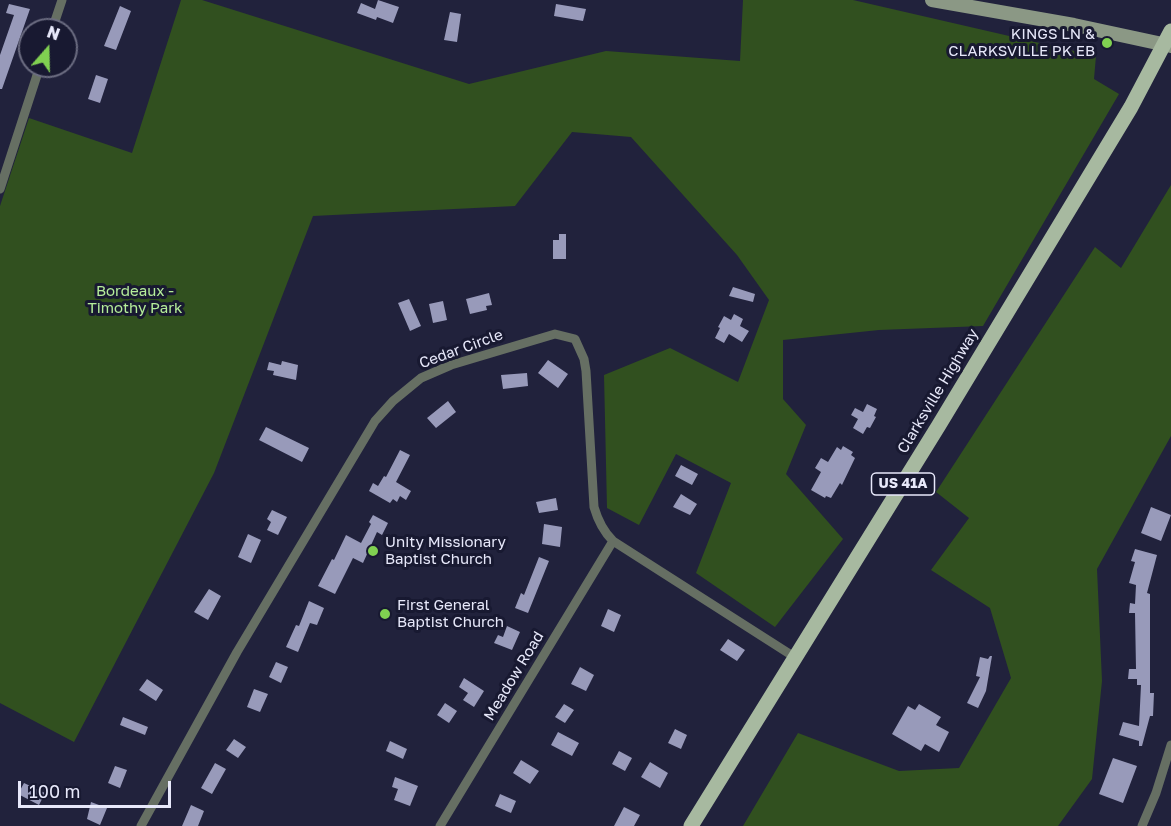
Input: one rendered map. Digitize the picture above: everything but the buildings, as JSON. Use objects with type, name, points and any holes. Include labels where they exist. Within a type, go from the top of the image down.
[{"type":"main road","name":"Clarksville Highway","points":[[691,826],[796,658],[1169,41]]},
{"type":"street","points":[[56,18],[62,0]]},
{"type":"street","points":[[932,0],[1169,41]]},
{"type":"street","points":[[0,189],[36,78]]},
{"type":"street","name":"Cedar Circle","points":[[141,826],[237,652],[375,421],[393,401],[422,378],[451,365],[555,334],[575,339],[584,359],[594,507],[601,527],[613,542],[796,658]]},
{"type":"street","name":"Meadow Road","points":[[440,826],[613,542]]},
{"type":"street","points":[[1142,826],[1156,794],[1171,745]]},
{"type":"green space","name":"Bordeaux - Timothy Park","points":[[181,0],[202,0],[469,84],[606,51],[740,61],[743,0],[853,0],[1096,56],[1094,79],[1119,94],[983,326],[879,330],[783,340],[783,399],[806,425],[786,474],[843,539],[775,627],[696,573],[731,483],[676,454],[639,525],[607,508],[604,375],[670,348],[738,382],[769,300],[737,255],[631,137],[572,132],[515,206],[313,216],[214,473],[74,742],[0,703],[0,206],[29,118],[132,153]]},
{"type":"green space","points":[[1171,185],[1171,436],[1097,569],[1102,681],[1092,779],[1058,826],[743,826],[798,733],[899,771],[959,768],[1011,678],[990,608],[931,570],[969,518],[936,492],[1095,247],[1121,268]]},
{"type":"place","name":"KINGS LN & CLARKSVILLE PK EB","points":[[1107,43]]},
{"type":"place","name":"Unity Missionary Baptist Church","points":[[373,551]]},
{"type":"place","name":"First General Baptist Church","points":[[385,614]]}]
